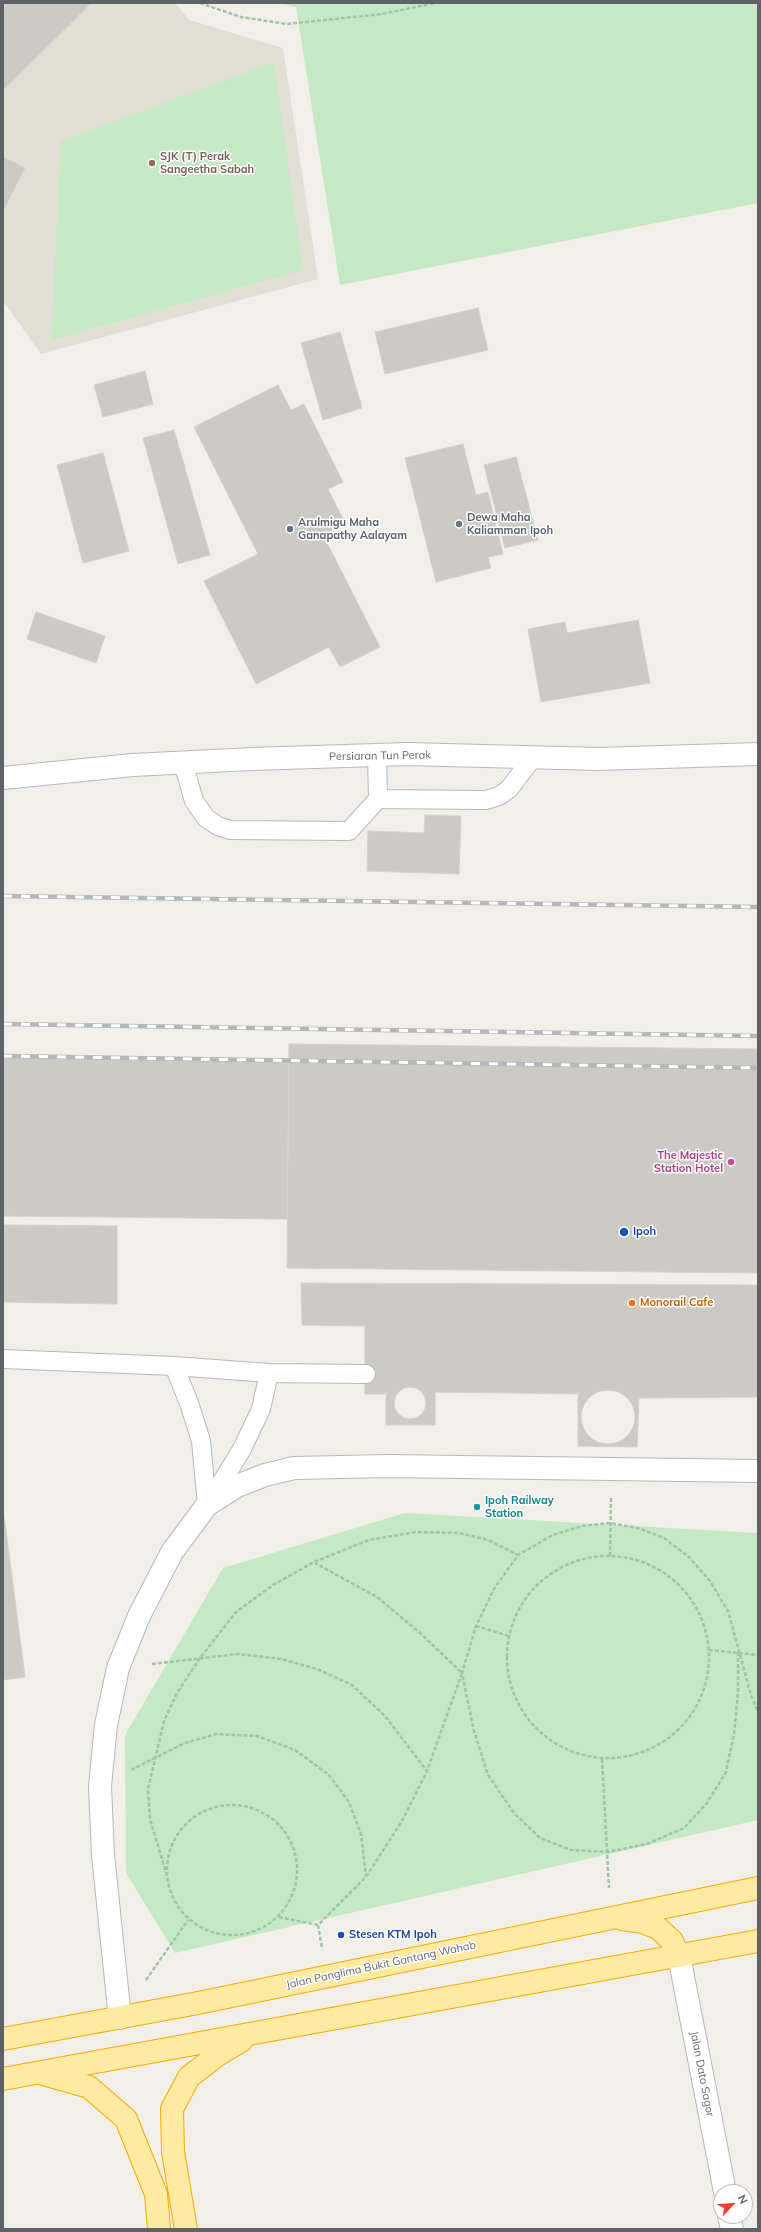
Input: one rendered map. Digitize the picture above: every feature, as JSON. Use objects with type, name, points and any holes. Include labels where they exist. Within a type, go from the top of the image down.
[{"type":"highway","name":"Jalan Panglima Bukit Gantang Wahab","points":[[3,2039],[120,2018],[758,1888]]},
{"type":"highway","points":[[611,1917],[643,1922],[658,1928],[672,1941],[679,1956]]},
{"type":"highway","points":[[3,2079],[758,1941]]},
{"type":"highway","points":[[186,2229],[173,2152],[172,2109],[190,2077],[216,2056],[252,2034]]},
{"type":"highway","points":[[38,2073],[89,2087],[126,2119],[156,2194],[159,2229]]},
{"type":"street","name":"Persiaran Tun Perak","points":[[3,778],[183,762],[378,755],[599,759],[758,754]]},
{"type":"street","points":[[120,2018],[102,1855],[100,1786],[106,1725],[118,1668],[139,1616],[172,1552],[207,1506],[237,1486],[265,1475],[294,1468],[388,1466],[758,1471]]},
{"type":"street","name":"Jalan Dato Sagor","points":[[679,1956],[723,2184]]},
{"type":"lane","points":[[183,762],[194,801],[206,818],[218,826],[230,830],[348,831],[378,799],[378,755]]},
{"type":"lane","points":[[378,799],[486,800],[499,796],[509,789],[533,757]]},
{"type":"lane","points":[[3,1358],[174,1366],[269,1373],[366,1374]]},
{"type":"lane","points":[[174,1366],[189,1403],[201,1441],[207,1506]]},
{"type":"lane","points":[[207,1506],[242,1449],[261,1409],[269,1373]]},
{"type":"path","points":[[200,3],[241,17],[287,24],[382,14],[434,3]]},
{"type":"path","points":[[610,1556],[611,1468]]},
{"type":"path","points":[[279,1917],[318,1925],[366,1877],[402,1821],[427,1771],[462,1673],[476,1626],[494,1589],[518,1555],[553,1535],[582,1526],[610,1523],[638,1528],[664,1538],[689,1557],[710,1580],[728,1611],[738,1652],[758,1712]]},
{"type":"path","points":[[167,1876],[169,1850],[182,1827],[202,1811],[228,1804],[254,1808],[276,1822],[292,1844],[298,1869],[293,1895],[279,1917],[259,1931],[234,1936],[210,1932],[188,1920],[173,1900],[150,1819],[148,1789],[154,1758],[164,1721],[177,1693],[200,1658],[236,1612],[273,1585],[314,1562],[369,1540],[416,1532],[460,1533],[488,1540],[518,1555]]},
{"type":"path","points":[[610,1556],[639,1561],[666,1574],[688,1595],[703,1620],[709,1650],[706,1684],[692,1716],[667,1740],[655,1746],[636,1755],[602,1759],[568,1751],[539,1731],[518,1704],[508,1670],[509,1636],[522,1603],[545,1578],[576,1561],[610,1556]]},
{"type":"path","points":[[314,1562],[377,1597],[419,1632],[462,1673],[474,1731],[488,1775],[514,1812],[540,1838],[571,1850],[607,1852],[647,1844],[684,1828],[707,1803],[726,1772],[733,1741],[738,1693],[738,1652]]},
{"type":"path","points":[[476,1626],[509,1636]]},
{"type":"path","points":[[709,1650],[758,1655]]},
{"type":"path","points":[[118,1668],[238,1654],[281,1659],[318,1669],[352,1685],[385,1716],[427,1771]]},
{"type":"path","points":[[100,1786],[185,1742],[216,1734],[257,1736],[295,1750],[329,1775],[348,1802],[361,1834],[366,1877]]},
{"type":"path","points":[[602,1759],[611,1917]]},
{"type":"path","points":[[146,1981],[188,1920]]},
{"type":"shaded area","name":"SJK (T) Perak Sangeetha Sabah","points":[[3,3],[176,3],[189,20],[283,48],[318,279],[41,354],[3,301]]},
{"type":"green space","points":[[279,3],[758,3],[758,203],[340,285],[296,7]]},
{"type":"green space","points":[[274,62],[303,270],[51,340],[61,141]]},
{"type":"green space","points":[[405,1513],[758,1533],[758,1820],[175,1953],[126,1873],[125,1735],[223,1568]]},
{"type":"building","points":[[3,3],[91,3],[3,90]]},
{"type":"building","points":[[3,157],[25,168],[3,211]]},
{"type":"building","points":[[478,308],[488,350],[385,374],[375,332]]},
{"type":"building","points":[[340,332],[362,408],[323,420],[301,343]]},
{"type":"building","points":[[145,371],[153,404],[103,417],[94,385]]},
{"type":"building","name":"Arulmigu Maha Ganapathy Aalayam","points":[[278,385],[291,410],[304,404],[343,482],[328,489],[345,523],[323,535],[380,647],[340,667],[329,647],[256,684],[204,581],[258,554],[194,427]]},
{"type":"building","points":[[174,430],[210,555],[178,564],[143,438]]},
{"type":"building","name":"Dewa Maha Kaliamman Ipoh","points":[[463,444],[476,495],[488,492],[503,554],[488,557],[491,568],[436,582],[405,458]]},
{"type":"building","points":[[103,453],[129,551],[83,563],[57,465]]},
{"type":"building","points":[[516,457],[538,540],[505,548],[484,465]]},
{"type":"building","points":[[36,612],[105,636],[96,663],[27,639]]},
{"type":"building","points":[[638,620],[650,683],[541,702],[528,629],[565,622],[567,633]]},
{"type":"building","points":[[425,815],[461,816],[459,874],[367,871],[368,831],[424,833]]},
{"type":"building","points":[[289,1044],[758,1049],[758,1273],[287,1268]]},
{"type":"building","points":[[3,1055],[289,1059],[287,1219],[3,1216]]},
{"type":"building","points":[[3,1225],[117,1226],[117,1304],[3,1302]]},
{"type":"building","points":[[301,1283],[758,1285],[758,1397],[639,1398],[637,1447],[578,1446],[578,1394],[435,1392],[435,1425],[386,1425],[386,1394],[365,1394],[365,1326],[302,1325]]},
{"type":"building","points":[[407,1387],[413,1387],[423,1394],[426,1403],[425,1409],[419,1416],[413,1419],[407,1419],[397,1412],[394,1406],[394,1400],[401,1390]]},
{"type":"building","points":[[603,1390],[613,1390],[623,1394],[631,1402],[635,1412],[635,1422],[631,1432],[623,1440],[613,1444],[603,1444],[593,1440],[585,1432],[581,1422],[581,1412],[585,1402],[593,1394]]},
{"type":"building","points":[[3,1507],[25,1677],[3,1680]]},
{"type":"railway","points":[[3,896],[758,907]]},
{"type":"railway","points":[[3,1024],[758,1036]]},
{"type":"railway","points":[[3,1056],[758,1068]]},
{"type":"place","name":"SJK (T) Perak Sangeetha Sabah","points":[[152,163]]},
{"type":"place","name":"Dewa Maha Kaliamman Ipoh","points":[[459,524]]},
{"type":"place","name":"Arulmigu Maha Ganapathy Aalayam","points":[[290,529]]},
{"type":"place","name":"The Majestic Station Hotel","points":[[731,1162]]},
{"type":"place","name":"Ipoh","points":[[624,1232]]},
{"type":"place","name":"Monorail Cafe","points":[[632,1303]]},
{"type":"place","name":"Ipoh Railway Station","points":[[477,1507]]},
{"type":"place","name":"Stesen KTM Ipoh","points":[[341,1935]]}]
